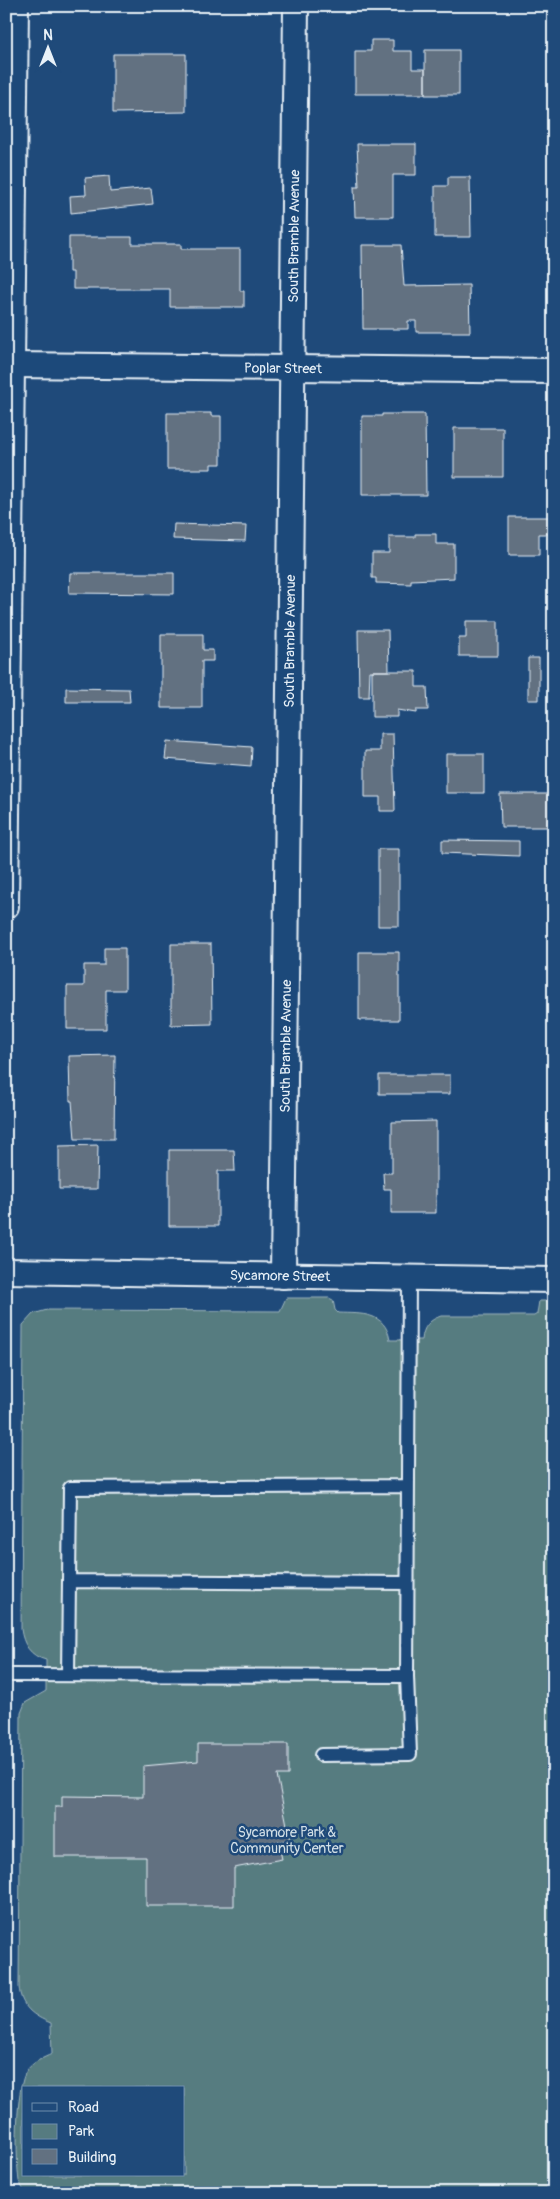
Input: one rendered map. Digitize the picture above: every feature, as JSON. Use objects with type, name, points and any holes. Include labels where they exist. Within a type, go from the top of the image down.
[{"type":"street","points":[[6,906],[16,6]]},
{"type":"street","name":"South Bramble Avenue","points":[[283,1276],[296,6]]},
{"type":"street","name":"Poplar Street","points":[[13,365],[554,371]]},
{"type":"street","name":"Sycamore Street","points":[[6,1272],[554,1280]]},
{"type":"lane","points":[[321,1755],[410,1754],[407,1676],[408,1278]]},
{"type":"lane","points":[[68,1675],[70,1488],[408,1486]]},
{"type":"lane","points":[[69,1581],[407,1582]]},
{"type":"lane","points":[[6,1675],[407,1676]]},
{"type":"green space","name":"Sycamore Park & Community Center","points":[[286,1298],[329,1298],[333,1300],[335,1310],[338,1313],[363,1314],[377,1319],[383,1324],[390,1340],[422,1340],[427,1325],[441,1316],[534,1316],[537,1314],[539,1301],[554,1301],[554,2193],[25,2193],[19,2181],[17,2157],[17,2124],[20,2092],[27,2070],[38,2060],[52,2054],[51,2023],[29,2010],[22,2000],[19,1987],[21,1713],[25,1703],[46,1691],[46,1660],[36,1656],[28,1649],[23,1640],[21,1629],[23,1325],[33,1314],[47,1310],[280,1311]]},
{"type":"building","points":[[371,40],[393,40],[393,51],[412,51],[412,69],[425,69],[425,94],[355,94],[355,51],[371,51]]},
{"type":"building","points":[[425,50],[459,50],[459,95],[425,95]]},
{"type":"building","points":[[113,54],[186,54],[186,112],[113,113]]},
{"type":"building","points":[[357,144],[416,144],[416,175],[393,175],[393,217],[355,217],[354,187],[359,187]]},
{"type":"building","points":[[109,176],[110,192],[151,188],[153,204],[71,213],[70,196],[86,195],[85,178]]},
{"type":"building","points":[[448,177],[470,177],[471,237],[435,237],[435,186],[448,186]]},
{"type":"building","points":[[69,237],[132,237],[132,244],[181,244],[181,249],[240,249],[240,291],[244,291],[244,307],[170,307],[170,289],[73,289],[73,272],[69,272]]},
{"type":"building","points":[[362,245],[401,245],[404,286],[469,285],[470,332],[416,332],[416,321],[408,321],[408,329],[363,329]]},
{"type":"building","points":[[167,413],[211,413],[211,416],[221,416],[221,464],[211,464],[211,469],[167,469]]},
{"type":"building","points":[[382,414],[425,414],[426,495],[362,495],[362,416],[382,416]]},
{"type":"building","points":[[454,428],[503,428],[503,477],[454,477]]},
{"type":"building","points":[[509,517],[552,517],[552,534],[539,534],[539,555],[509,555]]},
{"type":"building","points":[[174,524],[246,526],[245,541],[173,539]]},
{"type":"building","points":[[415,534],[436,534],[436,544],[454,544],[454,578],[411,580],[411,584],[376,583],[376,578],[372,578],[372,553],[389,553],[389,537],[415,537]]},
{"type":"building","points":[[70,573],[174,573],[174,594],[69,593]]},
{"type":"building","points":[[466,621],[498,621],[498,656],[459,656],[459,638],[466,638]]},
{"type":"building","points":[[358,630],[388,630],[389,671],[370,671],[369,697],[359,697]]},
{"type":"building","points":[[161,634],[203,634],[203,650],[213,650],[213,661],[202,661],[202,708],[161,708]]},
{"type":"building","points":[[528,658],[539,658],[539,700],[528,700]]},
{"type":"building","points":[[372,671],[416,671],[416,687],[427,687],[428,710],[416,710],[416,713],[397,710],[397,717],[372,717]]},
{"type":"building","points":[[66,688],[129,689],[130,702],[66,702]]},
{"type":"building","points":[[380,734],[393,734],[395,811],[380,811],[380,797],[365,797],[365,751],[380,751]]},
{"type":"building","points":[[167,741],[252,747],[251,766],[165,759]]},
{"type":"building","points":[[446,754],[484,754],[484,793],[446,793]]},
{"type":"building","points":[[500,794],[552,794],[552,827],[501,827]]},
{"type":"building","points":[[442,840],[519,841],[519,856],[442,853]]},
{"type":"building","points":[[378,849],[399,849],[399,926],[378,926]]},
{"type":"building","points":[[171,944],[211,944],[212,1024],[171,1025]]},
{"type":"building","points":[[104,948],[125,948],[125,990],[106,990],[106,1029],[67,1029],[67,986],[84,986],[84,965],[104,965]]},
{"type":"building","points":[[359,952],[399,952],[399,1020],[359,1020]]},
{"type":"building","points":[[115,1055],[114,1139],[75,1139],[72,1101],[70,1101],[69,1056]]},
{"type":"building","points":[[379,1075],[450,1075],[450,1094],[379,1094]]},
{"type":"building","points":[[436,1121],[436,1213],[391,1213],[391,1189],[384,1189],[383,1173],[392,1173],[392,1122]]},
{"type":"building","points":[[98,1145],[97,1189],[59,1189],[59,1146]]},
{"type":"building","points":[[169,1150],[234,1150],[235,1171],[218,1171],[218,1226],[169,1226]]},
{"type":"building","points":[[198,1744],[288,1744],[288,1775],[277,1775],[290,1840],[278,1842],[282,1859],[234,1868],[234,1906],[146,1906],[146,1857],[55,1857],[55,1807],[62,1807],[62,1796],[143,1797],[143,1766],[198,1761]]}]
